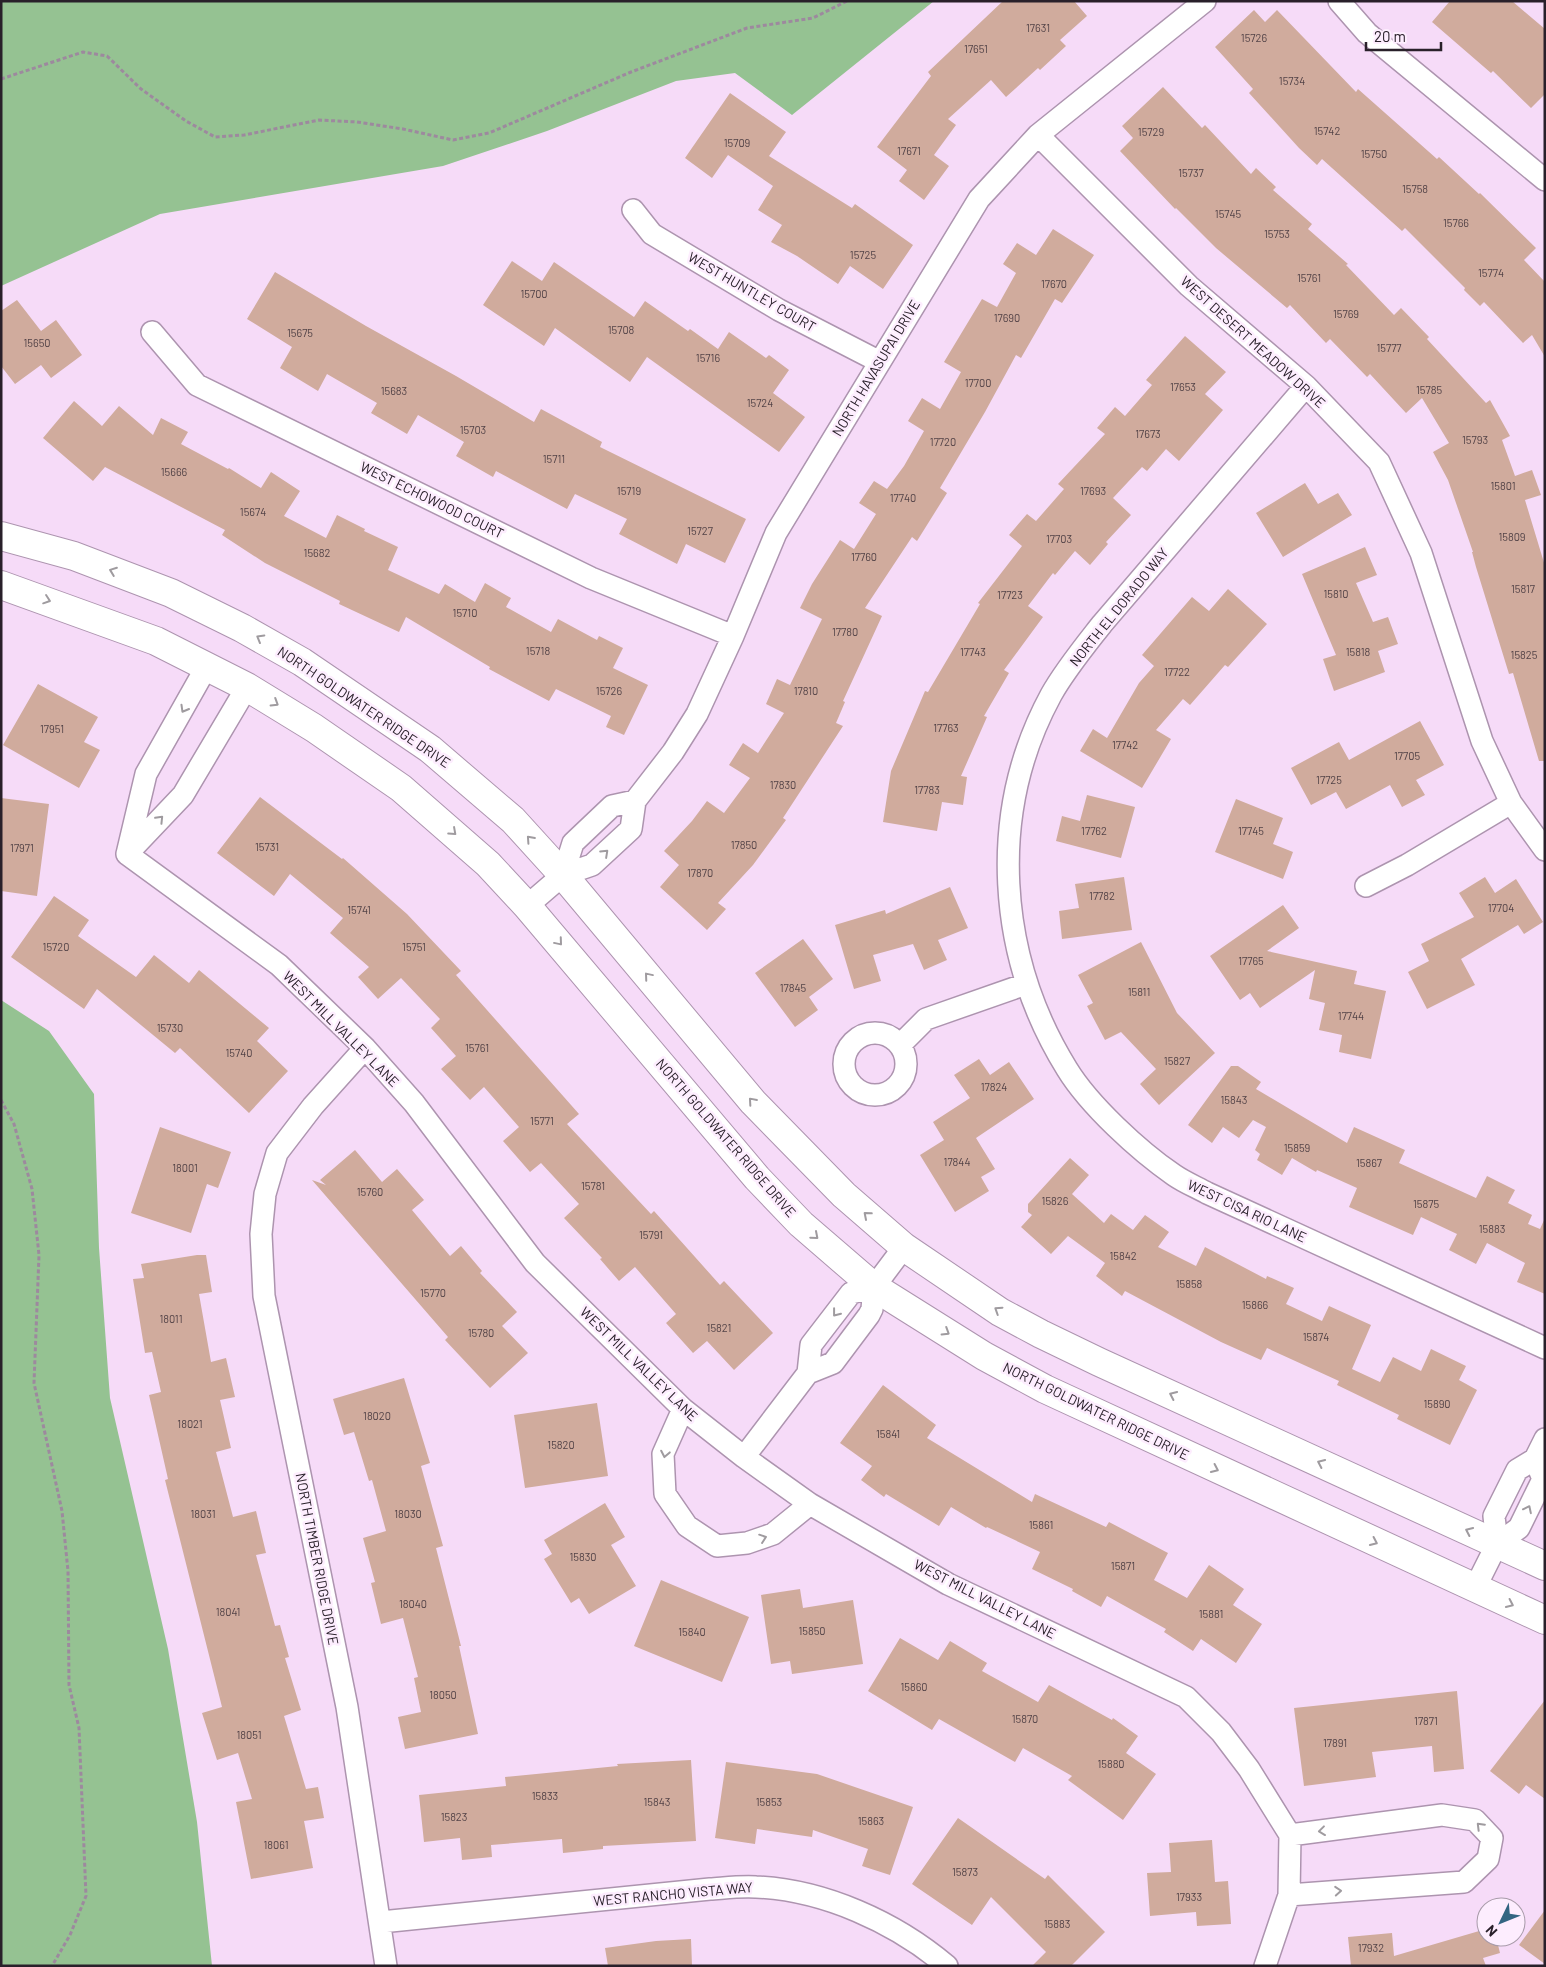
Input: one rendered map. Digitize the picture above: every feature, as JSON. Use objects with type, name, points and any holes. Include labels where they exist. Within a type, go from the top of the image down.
[{"type":"street","name":"NORTH HAVASUPAI DRIVE","points":[[634,801],[674,752],[697,714],[733,636],[776,532],[979,199],[1038,135],[1205,1]]},
{"type":"street","points":[[1340,1],[1367,32],[1545,180]]},
{"type":"street","name":"WEST DESERT MEADOW DRIVE","points":[[1038,135],[1189,286],[1306,386],[1379,462],[1421,553],[1482,741],[1511,803],[1545,850]]},
{"type":"street","name":"WEST HUNTLEY COURT","points":[[633,210],[652,234],[779,310],[880,362]]},
{"type":"street","name":"WEST ECHOWOOD COURT","points":[[152,332],[197,385],[591,578],[733,636]]},
{"type":"street","name":"NORTH EL DORADO WAY","points":[[1026,984],[1009,903],[1008,856],[1010,822],[1022,766],[1051,694],[1075,658],[1102,624],[1306,386]]},
{"type":"street","name":"NORTH GOLDWATER RIDGE DRIVE","points":[[1,536],[74,556],[171,593],[242,628],[302,662],[430,749],[513,820],[563,875],[753,1102],[844,1195],[904,1247],[1000,1312],[1041,1334],[1545,1566]]},
{"type":"street","name":"NORTH GOLDWATER RIDGE DRIVE","points":[[1,585],[56,603],[156,641],[247,686],[314,728],[401,788],[488,864],[527,906],[758,1178],[801,1224],[874,1287],[984,1356],[1045,1389],[1545,1620]]},
{"type":"street","points":[[127,854],[146,774],[207,666]]},
{"type":"street","points":[[127,854],[183,795],[247,686]]},
{"type":"street","points":[[527,906],[563,875],[592,866],[631,829],[634,801],[612,806],[573,843],[563,875]]},
{"type":"street","points":[[1366,886],[1511,803]]},
{"type":"street","name":"WEST MILL VALLEY LANE","points":[[127,854],[279,965],[365,1048],[414,1103],[535,1263],[683,1409],[744,1457],[810,1504],[948,1584],[1186,1697],[1221,1732],[1249,1769],[1290,1835]]},
{"type":"street","points":[[900,1045],[926,1019],[1026,984]]},
{"type":"street","name":"WEST CISA RIO LANE","points":[[1026,984],[1049,1038],[1068,1071],[1098,1108],[1135,1145],[1174,1175],[1207,1193],[1545,1348]]},
{"type":"street","name":"NORTH TIMBER RIDGE DRIVE","points":[[365,1048],[313,1106],[277,1153],[265,1194],[261,1234],[264,1296],[347,1707],[381,1922],[386,1966]]},
{"type":"street","points":[[744,1457],[808,1373],[833,1362],[872,1309],[874,1287],[904,1247]]},
{"type":"street","points":[[808,1373],[811,1345],[817,1337],[851,1293],[874,1287]]},
{"type":"street","points":[[683,1409],[663,1454],[665,1494],[687,1526],[717,1546],[747,1544],[773,1534],[810,1504]]},
{"type":"street","points":[[1475,1588],[1497,1544],[1494,1516],[1518,1470],[1535,1459],[1545,1439]]},
{"type":"street","points":[[1265,1966],[1289,1895],[1290,1835],[1442,1815],[1475,1820],[1492,1838],[1488,1859],[1464,1882],[1289,1895]]},
{"type":"street","name":"WEST RANCHO VISTA WAY","points":[[381,1922],[702,1890],[756,1887],[810,1895],[875,1918],[927,1949],[947,1966]]},
{"type":"path","points":[[1,79],[83,52],[107,56],[141,89],[186,121],[214,137],[244,135],[319,120],[357,122],[404,129],[452,140],[488,133],[631,72],[747,28],[813,18],[847,1]]},
{"type":"path","points":[[1,1100],[14,1124],[32,1189],[39,1255],[34,1383],[62,1510],[68,1571],[69,1685],[79,1728],[86,1896],[70,1934],[52,1966]]},
{"type":"green space","points":[[1,1],[934,1],[792,115],[735,73],[676,81],[547,131],[443,166],[160,214],[1,286]]},
{"type":"green space","points":[[1,1000],[49,1031],[94,1094],[99,1248],[110,1398],[168,1649],[197,1822],[212,1966],[1,1966]]},
{"type":"building","points":[[1003,1],[1074,1],[1087,16],[1060,40],[1066,46],[1006,97],[991,80],[948,119],[956,125],[934,155],[949,166],[924,200],[899,181],[907,170],[877,147],[931,76],[928,72]]},
{"type":"building","points":[[1450,1],[1512,1],[1545,29],[1545,94],[1531,108],[1493,71],[1491,73],[1432,22]]},
{"type":"building","points":[[1254,10],[1265,22],[1277,10],[1356,92],[1358,89],[1437,159],[1439,157],[1480,193],[1536,248],[1524,260],[1545,282],[1545,357],[1532,335],[1523,343],[1484,302],[1480,306],[1464,290],[1465,288],[1405,228],[1402,231],[1322,159],[1317,165],[1249,93],[1253,89],[1215,47]]},
{"type":"building","points":[[1163,87],[1202,128],[1205,125],[1251,174],[1256,168],[1276,187],[1273,190],[1312,224],[1308,229],[1348,264],[1346,265],[1394,315],[1401,308],[1429,337],[1427,339],[1486,403],[1490,400],[1510,436],[1502,440],[1515,476],[1532,470],[1541,495],[1525,500],[1545,566],[1545,761],[1539,761],[1513,673],[1509,674],[1473,552],[1448,480],[1433,452],[1449,443],[1422,398],[1406,413],[1370,374],[1367,377],[1330,339],[1326,343],[1290,305],[1287,308],[1216,248],[1175,209],[1120,151],[1133,138],[1122,126]]},
{"type":"building","points":[[730,93],[786,132],[769,156],[852,208],[855,204],[913,245],[883,289],[850,266],[838,284],[797,256],[771,242],[782,225],[758,210],[773,186],[728,155],[712,178],[685,158]]},
{"type":"building","points":[[1053,229],[1094,255],[1062,303],[1055,299],[1021,358],[1016,355],[940,488],[947,493],[917,541],[912,537],[865,608],[882,616],[843,701],[845,702],[836,723],[843,726],[783,818],[786,820],[753,865],[718,903],[726,909],[707,930],[660,887],[679,865],[664,851],[692,821],[707,801],[724,813],[750,778],[729,765],[743,743],[758,753],[784,713],[766,704],[777,679],[790,685],[822,619],[800,608],[812,584],[840,540],[854,549],[876,514],[859,503],[874,481],[887,489],[904,466],[924,431],[908,421],[922,398],[940,409],[961,372],[944,362],[982,299],[997,307],[1016,273],[1003,264],[1017,243],[1036,255]]},
{"type":"building","points":[[512,261],[542,281],[554,262],[634,317],[645,301],[718,349],[729,332],[766,358],[769,355],[789,370],[773,393],[805,417],[779,452],[647,357],[630,382],[555,328],[544,346],[483,305]]},
{"type":"building","points":[[275,272],[534,422],[541,409],[602,442],[600,447],[746,519],[725,563],[686,544],[677,564],[619,534],[627,519],[575,494],[567,509],[496,471],[493,477],[456,456],[464,442],[418,415],[407,434],[371,413],[377,403],[327,374],[318,391],[280,368],[292,347],[247,319]]},
{"type":"building","points":[[17,300],[41,331],[56,320],[82,355],[51,378],[41,365],[15,384],[1,366],[1,311]]},
{"type":"building","points":[[1185,336],[1226,372],[1205,394],[1223,410],[1179,461],[1166,449],[1147,471],[1142,467],[1113,498],[1131,515],[1106,542],[1108,544],[1090,565],[1075,551],[1055,575],[1053,573],[1028,606],[1043,617],[1004,670],[1009,673],[984,716],[987,717],[961,776],[967,777],[963,805],[942,802],[937,831],[883,822],[891,771],[925,691],[928,692],[980,604],[978,603],[1022,546],[1009,535],[1027,514],[1036,521],[1064,489],[1058,484],[1105,434],[1097,428],[1115,407],[1125,416],[1152,385],[1146,380]]},
{"type":"building","points":[[74,401],[102,426],[119,406],[153,435],[161,418],[188,432],[181,444],[229,468],[261,488],[271,472],[300,491],[284,516],[326,538],[337,515],[365,529],[364,531],[398,547],[388,570],[439,594],[445,584],[475,602],[485,583],[511,598],[506,607],[551,632],[558,619],[597,640],[599,636],[623,648],[613,668],[648,685],[624,735],[606,727],[611,716],[556,689],[549,701],[489,669],[490,667],[406,617],[399,632],[339,604],[340,601],[265,563],[222,535],[225,530],[105,467],[93,481],[43,438]]},
{"type":"building","points":[[1305,483],[1318,504],[1338,493],[1352,515],[1283,557],[1256,513]]},
{"type":"building","points":[[1365,547],[1377,575],[1356,583],[1373,622],[1388,617],[1398,644],[1378,651],[1385,672],[1334,691],[1323,659],[1336,655],[1302,574]]},
{"type":"building","points":[[1228,589],[1267,624],[1228,667],[1225,665],[1190,705],[1183,699],[1156,730],[1171,739],[1142,788],[1080,751],[1093,729],[1107,738],[1139,683],[1154,666],[1142,655],[1192,597],[1209,611]]},
{"type":"building","points":[[38,684],[98,717],[84,742],[100,750],[79,788],[3,745]]},
{"type":"building","points":[[1420,721],[1444,765],[1416,780],[1425,795],[1402,807],[1390,785],[1346,809],[1336,792],[1311,805],[1291,768],[1339,742],[1349,760]]},
{"type":"building","points":[[1087,795],[1135,807],[1121,858],[1056,841],[1062,816],[1080,821]]},
{"type":"building","points":[[260,797],[343,858],[407,914],[461,971],[456,975],[579,1114],[567,1124],[651,1214],[654,1211],[720,1285],[724,1281],[773,1333],[734,1370],[707,1341],[693,1353],[666,1323],[676,1314],[635,1267],[619,1281],[600,1259],[602,1258],[564,1218],[579,1204],[541,1163],[530,1172],[503,1141],[519,1127],[484,1087],[470,1100],[441,1069],[456,1056],[431,1028],[440,1019],[401,978],[378,999],[358,977],[369,967],[330,933],[343,918],[290,874],[274,896],[217,853]]},
{"type":"building","points":[[1,798],[49,804],[37,896],[1,891]]},
{"type":"building","points":[[1236,799],[1283,818],[1273,844],[1293,852],[1283,879],[1215,852]]},
{"type":"building","points":[[1124,877],[1132,930],[1062,939],[1059,911],[1079,908],[1075,884]]},
{"type":"building","points":[[1485,877],[1495,893],[1516,879],[1543,922],[1524,934],[1518,925],[1461,959],[1475,985],[1427,1009],[1408,972],[1429,961],[1421,944],[1474,917],[1459,893]]},
{"type":"building","points":[[950,887],[968,928],[938,940],[947,960],[924,970],[913,944],[873,955],[881,981],[854,989],[835,925],[885,910],[886,914]]},
{"type":"building","points":[[54,896],[89,920],[78,936],[136,977],[154,955],[189,983],[199,970],[269,1028],[257,1041],[288,1071],[249,1113],[180,1048],[175,1053],[97,989],[84,1009],[11,957]]},
{"type":"building","points":[[1283,905],[1299,928],[1267,951],[1357,971],[1354,984],[1386,991],[1371,1059],[1339,1052],[1342,1035],[1319,1030],[1325,1003],[1309,999],[1315,970],[1260,1008],[1250,993],[1240,1000],[1210,956]]},
{"type":"building","points":[[803,939],[833,979],[809,997],[818,1010],[795,1027],[755,973]]},
{"type":"building","points":[[1141,942],[1177,1013],[1215,1053],[1159,1105],[1140,1084],[1156,1069],[1121,1032],[1105,1040],[1087,1006],[1093,1003],[1078,975]]},
{"type":"building","points":[[979,1059],[990,1075],[1009,1062],[1034,1099],[976,1138],[995,1169],[981,1177],[989,1191],[955,1212],[920,1155],[944,1140],[933,1122],[970,1098],[954,1075]]},
{"type":"building","points":[[1231,1066],[1238,1066],[1261,1082],[1256,1089],[1347,1143],[1354,1127],[1405,1150],[1399,1163],[1476,1198],[1487,1176],[1515,1190],[1508,1203],[1532,1215],[1528,1224],[1540,1229],[1545,1218],[1545,1294],[1517,1282],[1525,1263],[1487,1243],[1476,1264],[1449,1250],[1457,1234],[1421,1217],[1413,1235],[1349,1207],[1357,1188],[1317,1170],[1316,1172],[1292,1158],[1282,1175],[1257,1160],[1260,1154],[1255,1150],[1266,1127],[1253,1120],[1239,1138],[1223,1127],[1212,1143],[1188,1125]]},
{"type":"building","points":[[160,1127],[231,1152],[218,1188],[207,1184],[191,1233],[131,1213]]},
{"type":"building","points":[[355,1150],[382,1182],[397,1169],[424,1200],[412,1210],[450,1256],[461,1246],[482,1271],[480,1273],[517,1312],[502,1326],[528,1353],[490,1388],[445,1340],[448,1337],[312,1180],[326,1185],[320,1180]]},
{"type":"building","points":[[1070,1158],[1089,1175],[1072,1194],[1104,1223],[1111,1214],[1133,1230],[1145,1215],[1169,1232],[1158,1247],[1196,1266],[1205,1247],[1266,1279],[1267,1276],[1294,1288],[1286,1304],[1322,1321],[1329,1306],[1371,1325],[1352,1369],[1380,1382],[1393,1357],[1421,1371],[1431,1349],[1466,1366],[1459,1380],[1477,1390],[1450,1445],[1397,1419],[1399,1415],[1337,1385],[1339,1381],[1267,1348],[1261,1360],[1221,1342],[1125,1291],[1122,1296],[1096,1276],[1105,1263],[1068,1236],[1051,1254],[1021,1227],[1032,1215],[1028,1212],[1028,1204]]},
{"type":"building","points":[[206,1255],[212,1292],[199,1294],[211,1362],[226,1358],[235,1397],[220,1400],[231,1448],[216,1452],[233,1517],[256,1511],[266,1553],[256,1555],[275,1626],[280,1625],[289,1657],[285,1658],[301,1710],[284,1716],[306,1789],[318,1787],[324,1818],[304,1821],[313,1868],[251,1879],[236,1802],[252,1799],[238,1753],[217,1760],[202,1713],[222,1707],[165,1480],[168,1479],[149,1395],[161,1392],[152,1352],[145,1353],[133,1279],[144,1278],[141,1264]]},
{"type":"building","points":[[404,1378],[430,1463],[421,1466],[443,1546],[436,1548],[461,1646],[459,1646],[478,1734],[405,1749],[398,1717],[421,1712],[414,1678],[418,1677],[403,1618],[381,1624],[371,1583],[375,1582],[363,1538],[386,1531],[372,1480],[369,1481],[354,1432],[344,1435],[333,1399]]},
{"type":"building","points":[[883,1385],[936,1425],[927,1438],[1032,1502],[1035,1494],[1106,1527],[1109,1522],[1168,1553],[1154,1580],[1187,1598],[1209,1565],[1244,1589],[1233,1605],[1262,1624],[1236,1663],[1201,1639],[1193,1651],[1164,1632],[1166,1629],[1107,1596],[1101,1607],[1072,1591],[1073,1589],[1032,1569],[1040,1552],[986,1528],[951,1507],[939,1526],[886,1494],[884,1497],[861,1480],[872,1466],[840,1443]]},
{"type":"building","points":[[597,1403],[608,1476],[525,1488],[514,1415]]},
{"type":"building","points":[[605,1503],[625,1537],[611,1545],[636,1586],[589,1614],[579,1598],[571,1603],[544,1559],[552,1554],[544,1540]]},
{"type":"building","points":[[661,1580],[749,1617],[722,1682],[634,1646]]},
{"type":"building","points":[[800,1589],[803,1608],[853,1600],[863,1664],[792,1674],[790,1661],[771,1664],[761,1595]]},
{"type":"building","points":[[900,1638],[938,1660],[950,1641],[987,1663],[982,1671],[1038,1702],[1049,1685],[1112,1720],[1113,1718],[1138,1736],[1126,1753],[1156,1774],[1123,1820],[1068,1780],[1072,1776],[1023,1748],[1015,1762],[939,1719],[932,1730],[868,1691]]},
{"type":"building","points":[[1457,1691],[1464,1769],[1434,1772],[1432,1746],[1372,1752],[1376,1777],[1304,1786],[1294,1708]]},
{"type":"building","points":[[1545,1700],[1545,1799],[1526,1785],[1519,1794],[1490,1771]]},
{"type":"building","points":[[691,1760],[696,1841],[603,1846],[603,1849],[563,1853],[562,1839],[491,1845],[492,1857],[462,1860],[460,1838],[424,1842],[419,1795],[506,1786],[505,1777],[618,1766],[617,1764]]},
{"type":"building","points":[[726,1762],[817,1774],[913,1807],[890,1875],[862,1866],[868,1849],[813,1830],[812,1837],[757,1829],[755,1844],[715,1838]]},
{"type":"building","points":[[958,1818],[1045,1879],[1048,1875],[1105,1932],[1071,1966],[1032,1966],[1046,1952],[991,1897],[972,1925],[912,1884]]},
{"type":"building","points":[[1212,1840],[1215,1882],[1228,1881],[1231,1924],[1197,1926],[1196,1912],[1150,1916],[1147,1873],[1171,1872],[1169,1843]]},
{"type":"building","points":[[1545,1910],[1545,1964],[1522,1947],[1526,1947],[1526,1936]]},
{"type":"building","points":[[1476,1932],[1476,1947],[1498,1947],[1500,1953],[1483,1958],[1486,1966],[1351,1966],[1348,1937],[1392,1933],[1394,1956]]},
{"type":"building","points":[[691,1939],[692,1966],[608,1966],[605,1948],[656,1941]]}]
